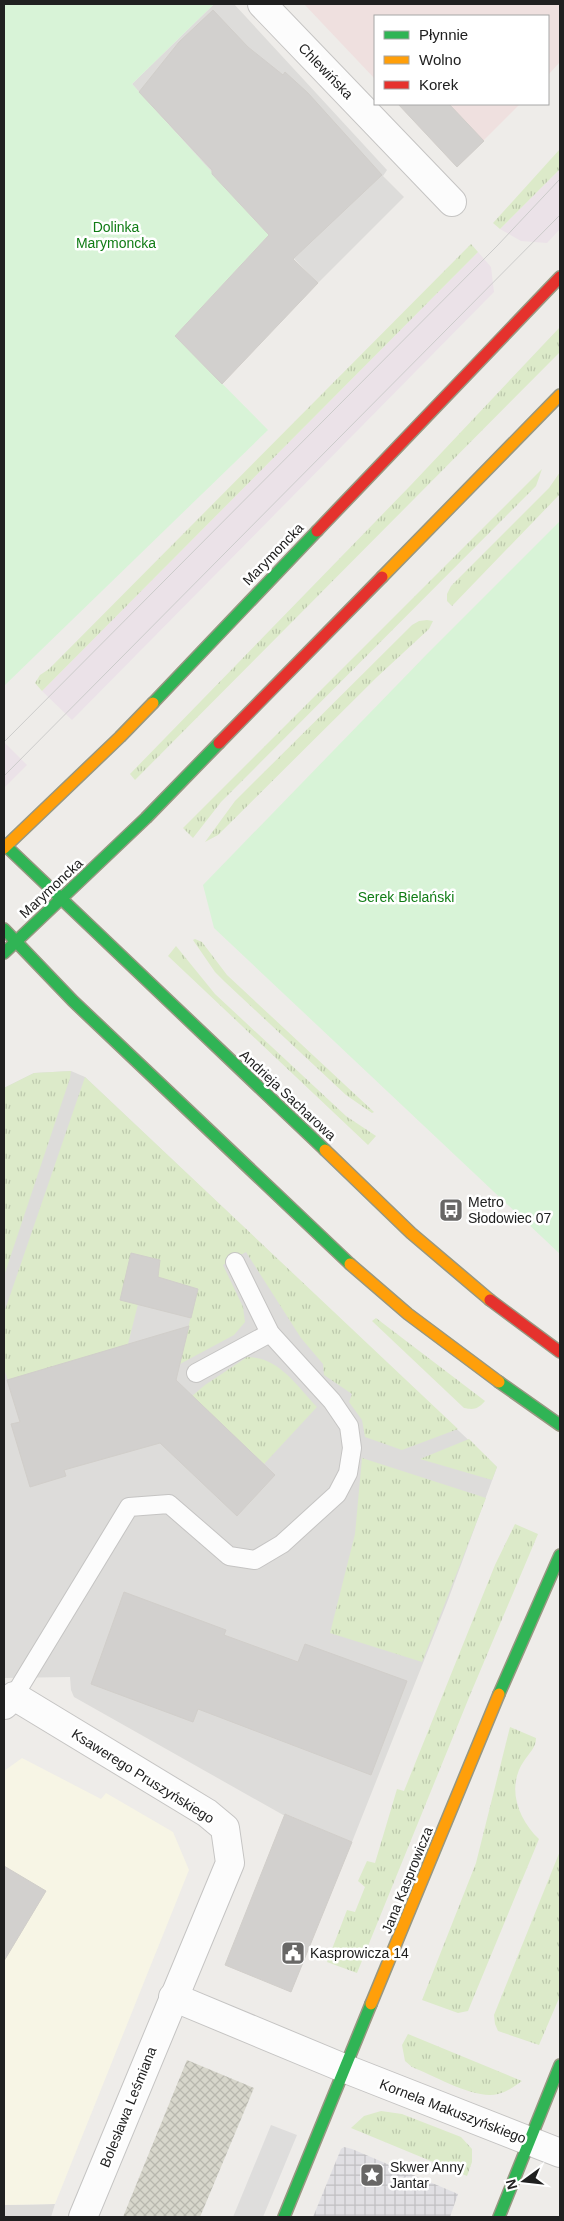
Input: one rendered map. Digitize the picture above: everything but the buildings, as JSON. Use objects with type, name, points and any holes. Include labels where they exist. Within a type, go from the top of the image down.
[{"type":"street","name":"Chlewińska","points":[[262,4],[452,202]]},
{"type":"street","name":"Marymoncka","points":[[4,846],[120,737],[560,277]]},
{"type":"street","name":"Marymoncka","points":[[4,954],[146,818],[560,395]]},
{"type":"street","name":"Andrieja Sacharowa","points":[[4,846],[425,1246],[521,1325],[560,1352]]},
{"type":"street","points":[[4,929],[73,1001],[366,1279],[483,1370],[560,1425]]},
{"type":"street","name":"Jana Kasprowicza","points":[[284,2217],[492,1710],[560,1555]]},
{"type":"street","name":"Ksawerego Pruszyńskiego","points":[[9,1700],[207,1813],[224,1828],[230,1863],[174,1997]]},
{"type":"street","points":[[174,1997],[346,2069]]},
{"type":"street","name":"Bolesława Leśmiana","points":[[83,2217],[174,1997]]},
{"type":"street","points":[[499,2217],[560,2065]]},
{"type":"street","name":"Kornela Makuszyńskiego","points":[[346,2069],[531,2140],[560,2153]]},
{"type":"lane","points":[[9,1700],[129,1507],[169,1504],[229,1556],[255,1560],[282,1544],[337,1494],[348,1473],[352,1448],[349,1426],[332,1401],[270,1333],[235,1262]]},
{"type":"lane","points":[[196,1372],[270,1333]]},
{"type":"shaded area","points":[[214,4],[234,4],[387,170],[383,176],[404,197],[318,283],[232,195],[132,84]]},
{"type":"shaded area","points":[[304,4],[560,4],[560,62],[549,74],[549,15],[374,15],[374,78]]},
{"type":"shaded area","points":[[399,105],[519,105],[457,167]]},
{"type":"shaded area","points":[[560,169],[560,229],[547,243],[521,241],[500,229]]},
{"type":"shaded area","points":[[478,252],[491,267],[494,292],[72,720],[42,691]]},
{"type":"shaded area","points":[[4,742],[27,765],[4,788]]},
{"type":"shaded area","points":[[71,1071],[85,1077],[497,1467],[448,1600],[352,1842],[286,1814],[285,1816],[74,1697],[71,1690],[70,1677],[4,1678],[4,1088],[34,1073]]},
{"type":"shaded area","points":[[22,1758],[101,1799],[106,1793],[173,1832],[189,1870],[55,2204],[4,2205],[4,1771]]},
{"type":"shaded area","points":[[187,2060],[254,2088],[200,2217],[123,2217]]},
{"type":"shaded area","points":[[271,2125],[297,2135],[263,2217],[233,2217]]},
{"type":"shaded area","name":"Skwer Anny Jantar","points":[[344,2147],[458,2194],[450,2217],[313,2217],[341,2149]]},
{"type":"shaded area","points":[[55,2204],[51,2217],[4,2217],[4,2205]]},
{"type":"green space","name":"Dolinka Marymoncka","points":[[4,4],[214,4],[132,84],[269,235],[175,336],[268,430],[4,686]]},
{"type":"green space","points":[[560,149],[560,169],[500,229],[493,223]]},
{"type":"green space","points":[[471,244],[478,252],[42,691],[35,683],[40,675],[49,669]]},
{"type":"green space","points":[[560,327],[560,352],[135,780],[130,774],[410,486]]},
{"type":"green space","points":[[542,469],[536,486],[221,802],[193,838],[183,828]]},
{"type":"green space","points":[[560,472],[560,494],[452,606],[447,601],[447,594],[451,586],[549,488]]},
{"type":"green space","name":"Serek Bielański","points":[[560,521],[560,1254],[214,928],[203,885],[428,653]]},
{"type":"green space","points":[[419,621],[433,621],[429,629],[377,677],[218,835],[205,842],[235,801],[412,625]]},
{"type":"green space","points":[[193,940],[202,942],[227,975],[374,1112],[372,1113],[346,1095],[225,982],[215,972]]},
{"type":"green space","points":[[176,946],[215,994],[346,1116],[376,1136],[368,1145],[168,956]]},
{"type":"green space","points":[[71,1071],[4,1276],[4,1088],[34,1073]]},
{"type":"green space","points":[[85,1077],[458,1429],[402,1450],[365,1437],[362,1420],[349,1402],[352,1394],[324,1375],[323,1364],[301,1338],[246,1252],[223,1265],[243,1307],[245,1322],[234,1335],[180,1364],[197,1289],[157,1277],[132,1254],[121,1300],[138,1304],[127,1348],[8,1380],[4,1369],[4,1313]]},
{"type":"green space","points":[[376,1318],[485,1401],[476,1408],[464,1408],[372,1321]]},
{"type":"green space","points":[[247,1357],[258,1358],[278,1367],[317,1407],[264,1464],[192,1396]]},
{"type":"green space","points":[[469,1439],[497,1467],[492,1480],[420,1459]]},
{"type":"green space","points":[[362,1458],[486,1498],[422,1662],[330,1633],[355,1534]]},
{"type":"green space","points":[[515,1524],[538,1534],[357,1973],[327,1962],[347,1910],[355,1912],[365,1887],[358,1881],[367,1861],[375,1863],[397,1789],[404,1791],[495,1565]]},
{"type":"green space","points":[[510,1727],[536,1738],[534,1748],[519,1771],[515,1792],[520,1812],[525,1822],[539,1839],[468,2011],[458,2013],[422,2000],[476,1863]]},
{"type":"green space","points":[[560,1851],[560,1996],[539,2045],[498,2031],[494,2015]]},
{"type":"green space","points":[[408,2034],[522,2081],[505,2092],[489,2095],[478,2094],[455,2086],[412,2067],[405,2061],[402,2045]]},
{"type":"green space","points":[[381,2111],[402,2114],[461,2137],[472,2149],[472,2162],[467,2176],[351,2128],[364,2116]]},
{"type":"tram line","points":[[4,742],[497,246],[560,179]]},
{"type":"tram line","points":[[4,776],[560,215]]},
{"type":"traffic: fast","points":[[153,703],[317,531]]},
{"type":"traffic: fast","points":[[4,953],[146,818],[219,743]]},
{"type":"traffic: fast","points":[[6,846],[325,1150]]},
{"type":"traffic: fast","points":[[4,929],[73,1001],[350,1264]]},
{"type":"traffic: fast","points":[[499,1382],[560,1425]]},
{"type":"traffic: fast","points":[[499,1694],[560,1555]]},
{"type":"traffic: fast","points":[[284,2217],[371,2004]]},
{"type":"traffic: fast","points":[[499,2217],[560,2065]]},
{"type":"traffic: slow","points":[[382,577],[560,395]]},
{"type":"traffic: slow","points":[[4,848],[153,703]]},
{"type":"traffic: slow","points":[[325,1150],[411,1233],[490,1300]]},
{"type":"traffic: slow","points":[[350,1264],[408,1314],[499,1382]]},
{"type":"traffic: slow","points":[[371,2004],[499,1694]]},
{"type":"traffic: jam","points":[[317,531],[560,277]]},
{"type":"traffic: jam","points":[[219,743],[382,577]]},
{"type":"traffic: jam","points":[[490,1300],[560,1352]]},
{"type":"place","name":"Metro Słodowiec 07","points":[[451,1210]]},
{"type":"place","name":"Kasprowicza 14","points":[[293,1953]]},
{"type":"place","name":"Skwer Anny Jantar","points":[[372,2175]]}]
